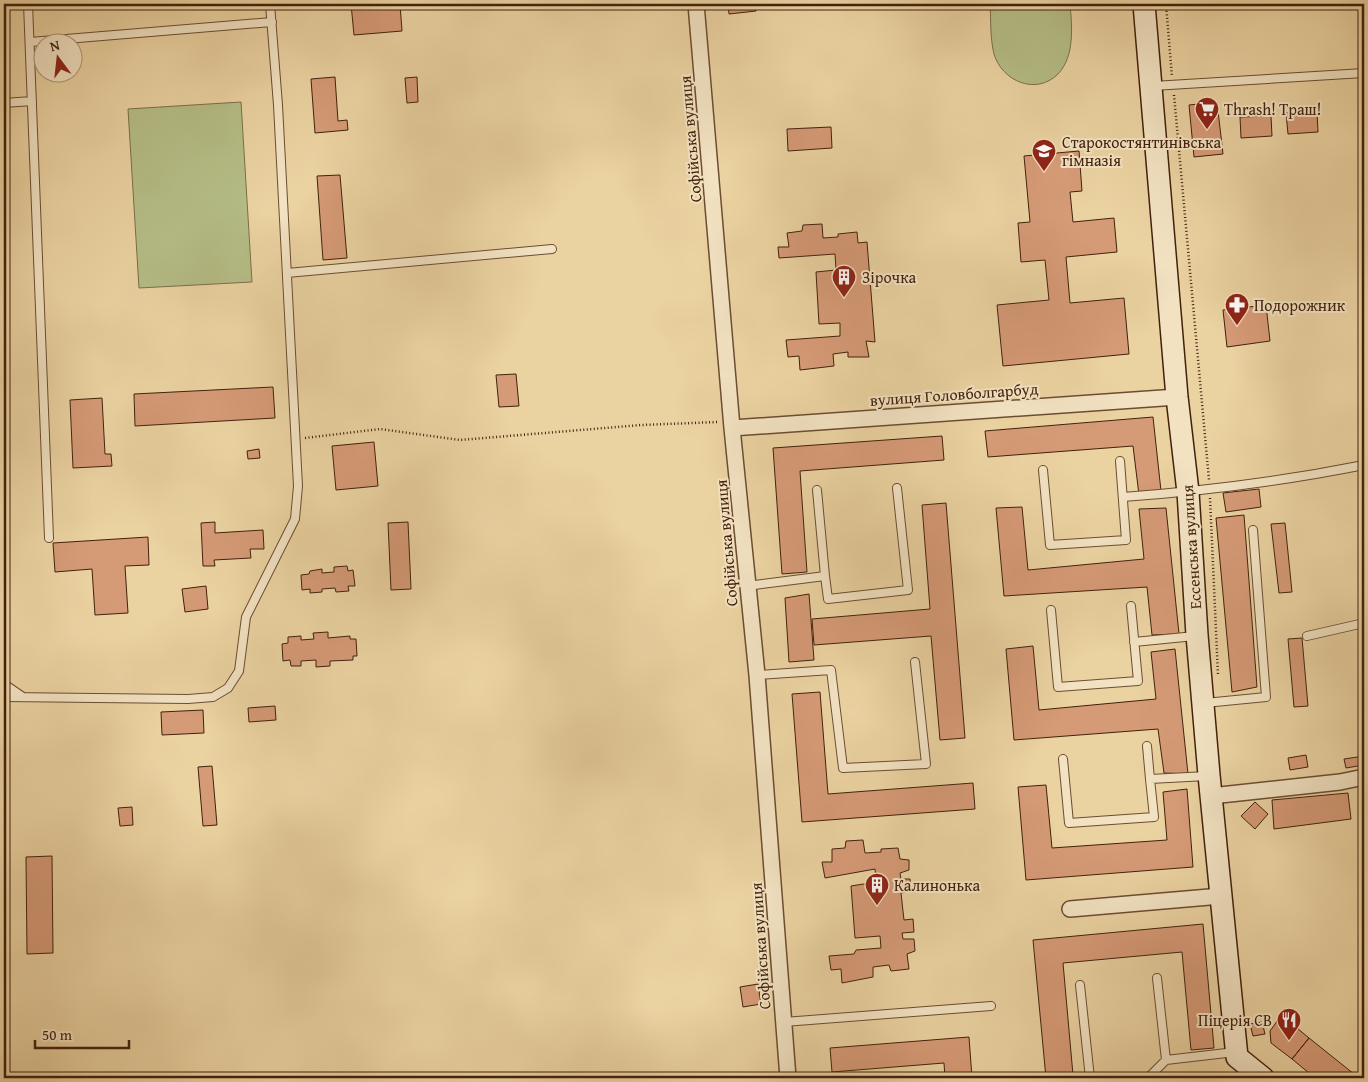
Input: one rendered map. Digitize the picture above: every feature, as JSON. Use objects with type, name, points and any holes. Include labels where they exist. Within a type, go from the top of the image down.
[{"type":"street","name":"Софійська вулиця","points":[[696,4],[728,425],[757,675],[788,1078]]},
{"type":"street","name":"Ессенська вулиця","points":[[1144,4],[1177,397],[1188,492],[1197,636],[1211,702],[1210,786],[1237,1052]]},
{"type":"street","name":"вулиця Головболгарбуд","points":[[728,425],[1177,397]]},
{"type":"street","points":[[1210,786],[1340,782],[1364,777]]},
{"type":"street","points":[[1070,909],[1221,896]]},
{"type":"street","points":[[1237,1052],[1238,1057],[1263,1078]]},
{"type":"lane","points":[[28,4],[49,538]]},
{"type":"lane","points":[[4,698],[188,699],[213,697],[228,688],[240,671],[246,618],[295,519],[298,486],[270,4]]},
{"type":"lane","points":[[30,42],[272,22]]},
{"type":"lane","points":[[1151,86],[1364,73]]},
{"type":"lane","points":[[4,103],[32,101]]},
{"type":"lane","points":[[1364,220],[1364,230]]},
{"type":"lane","points":[[287,273],[552,249]]},
{"type":"lane","points":[[1043,470],[1050,545],[1126,540],[1120,461]]},
{"type":"lane","points":[[1123,497],[1188,492],[1305,477],[1364,465]]},
{"type":"lane","points":[[817,490],[824,576],[828,599],[908,590],[896,488]]},
{"type":"lane","points":[[1211,702],[1266,697],[1253,530]]},
{"type":"lane","points":[[747,586],[824,576]]},
{"type":"lane","points":[[1051,610],[1058,687],[1138,681],[1131,606]]},
{"type":"lane","points":[[1307,636],[1364,623]]},
{"type":"lane","points":[[1134,642],[1197,636]]},
{"type":"lane","points":[[757,675],[831,670],[843,768],[926,764],[915,662]]},
{"type":"lane","points":[[4,684],[25,698]]},
{"type":"lane","points":[[1064,759],[1069,823],[1154,817],[1147,746]]},
{"type":"lane","points":[[1150,779],[1210,786]]},
{"type":"lane","points":[[1157,978],[1166,1060]]},
{"type":"lane","points":[[1080,985],[1090,1078]]},
{"type":"lane","points":[[784,1022],[991,1006]]},
{"type":"lane","points":[[1148,1078],[1166,1060],[1237,1052]]},
{"type":"path","points":[[1166,4],[1210,489],[1211,702]]},
{"type":"path","points":[[296,439],[380,429],[460,440],[641,424],[728,425]]},
{"type":"green space","points":[[990,4],[1070,4],[1072,31],[1070,50],[1058,74],[1049,81],[1040,84],[1030,84],[1012,78],[1004,72],[994,54]]},
{"type":"green space","points":[[241,102],[252,282],[139,288],[128,109]]},
{"type":"building","points":[[351,4],[400,4],[402,31],[354,35]]},
{"type":"building","points":[[728,4],[756,4],[756,11],[729,14]]},
{"type":"building","points":[[335,77],[338,121],[347,120],[348,130],[315,133],[311,79]]},
{"type":"building","points":[[417,77],[418,102],[407,103],[405,78]]},
{"type":"building","points":[[1217,102],[1223,154],[1194,157],[1189,105]]},
{"type":"building","points":[[1317,112],[1318,132],[1288,134],[1286,113]]},
{"type":"building","points":[[1271,116],[1272,136],[1241,138],[1240,117]]},
{"type":"building","points":[[831,127],[832,148],[788,151],[787,129]]},
{"type":"building","points":[[1079,151],[1082,191],[1070,192],[1073,222],[1114,218],[1117,252],[1066,257],[1070,303],[1124,298],[1129,354],[1003,366],[997,305],[1049,300],[1045,260],[1021,262],[1018,223],[1030,222],[1024,156]]},
{"type":"building","points":[[340,175],[347,258],[323,260],[317,176]]},
{"type":"building","name":"Зірочка","points":[[822,224],[823,238],[838,237],[838,234],[857,232],[858,243],[867,242],[875,342],[866,341],[869,357],[848,357],[848,352],[833,354],[834,366],[800,370],[799,356],[788,357],[786,340],[840,336],[840,323],[819,324],[816,272],[836,270],[835,254],[779,258],[778,247],[789,247],[787,233],[802,231],[803,225]]},
{"type":"building","points":[[1266,305],[1270,341],[1227,347],[1223,310]]},
{"type":"building","points":[[516,374],[519,406],[499,407],[496,375]]},
{"type":"building","points":[[273,387],[275,418],[135,426],[134,394]]},
{"type":"building","points":[[102,398],[105,454],[111,454],[112,466],[73,468],[70,400]]},
{"type":"building","points":[[1153,417],[1161,491],[1139,495],[1133,446],[988,457],[985,431]]},
{"type":"building","points":[[942,436],[944,460],[800,471],[807,572],[782,574],[773,448]]},
{"type":"building","points":[[374,442],[378,486],[336,490],[332,446]]},
{"type":"building","points":[[259,449],[260,458],[248,459],[247,451]]},
{"type":"building","points":[[1259,489],[1261,507],[1226,512],[1223,493]]},
{"type":"building","points":[[946,503],[965,738],[940,740],[931,636],[814,645],[812,619],[930,609],[922,505]]},
{"type":"building","points":[[1022,507],[1028,570],[1144,559],[1139,509],[1166,508],[1179,634],[1152,635],[1147,587],[1004,596],[996,508]]},
{"type":"building","points":[[1244,515],[1257,687],[1232,692],[1216,518]]},
{"type":"building","points":[[215,522],[215,533],[263,530],[264,549],[250,549],[251,558],[214,560],[215,566],[203,566],[201,523]]},
{"type":"building","points":[[408,522],[411,589],[391,590],[388,523]]},
{"type":"building","points":[[1285,523],[1292,592],[1279,593],[1271,524]]},
{"type":"building","points":[[148,537],[149,565],[125,566],[128,613],[95,615],[92,569],[55,572],[53,543]]},
{"type":"building","points":[[347,566],[348,571],[353,570],[355,586],[348,586],[349,591],[336,592],[335,588],[322,589],[322,592],[310,593],[310,589],[302,590],[301,575],[322,569],[322,573],[334,572],[334,567]]},
{"type":"building","points":[[206,586],[208,609],[185,612],[182,589]]},
{"type":"building","points":[[809,594],[814,660],[789,662],[785,598]]},
{"type":"building","points":[[328,632],[328,638],[350,636],[350,639],[356,639],[357,656],[353,656],[353,660],[330,661],[330,666],[316,667],[316,660],[301,661],[301,666],[291,666],[290,660],[283,661],[282,644],[288,643],[288,637],[301,636],[301,640],[314,639],[313,633]]},
{"type":"building","points":[[1302,638],[1308,706],[1294,707],[1288,639]]},
{"type":"building","points":[[1033,646],[1039,710],[1156,699],[1151,652],[1175,649],[1188,774],[1164,773],[1158,729],[1014,740],[1006,649]]},
{"type":"building","points":[[820,692],[828,794],[973,783],[975,809],[802,822],[792,694]]},
{"type":"building","points":[[275,706],[276,720],[249,722],[248,708]]},
{"type":"building","points":[[203,710],[204,733],[162,735],[161,712]]},
{"type":"building","points":[[1306,755],[1308,767],[1290,770],[1288,758]]},
{"type":"building","points":[[1364,756],[1364,765],[1346,768],[1344,759]]},
{"type":"building","points":[[212,766],[217,825],[203,826],[198,767]]},
{"type":"building","points":[[1046,785],[1052,848],[1167,840],[1163,792],[1187,789],[1193,867],[1026,880],[1018,787]]},
{"type":"building","points":[[1348,793],[1351,819],[1274,829],[1272,800]]},
{"type":"building","points":[[1255,802],[1268,814],[1255,829],[1241,816]]},
{"type":"building","points":[[132,807],[133,825],[120,826],[118,808]]},
{"type":"building","name":"Калинонька","points":[[863,840],[865,853],[881,852],[881,849],[898,848],[900,859],[909,860],[909,870],[900,873],[901,879],[910,879],[911,891],[901,893],[904,920],[913,919],[914,932],[902,933],[903,939],[914,939],[915,951],[907,954],[909,969],[891,971],[889,965],[873,967],[873,977],[842,983],[841,969],[831,970],[829,956],[854,954],[856,950],[881,948],[880,936],[855,938],[851,886],[876,882],[875,869],[825,878],[822,862],[832,862],[832,849],[845,848],[846,841]]},
{"type":"building","points":[[52,856],[53,953],[27,954],[26,857]]},
{"type":"building","points":[[1203,924],[1214,1048],[1191,1050],[1182,952],[1063,963],[1073,1075],[1046,1078],[1033,940]]},
{"type":"building","points":[[758,984],[761,1004],[743,1007],[740,987]]},
{"type":"building","name":"Піцерія СВ","points":[[1278,1020],[1291,1023],[1309,1038],[1292,1059],[1271,1043],[1270,1031]]},
{"type":"building","points":[[1262,1022],[1265,1034],[1253,1036],[1250,1024]]},
{"type":"building","points":[[969,1037],[972,1078],[945,1078],[944,1063],[832,1072],[830,1048]]},
{"type":"building","points":[[1309,1038],[1359,1078],[1315,1078],[1292,1059]]},
{"type":"place","name":"Thrash! Траш!","points":[[1207,130]]},
{"type":"place","name":"Старокостянтинівська гімназія","points":[[1044,172]]},
{"type":"place","name":"Зірочка","points":[[844,298]]},
{"type":"place","name":"Подорожник","points":[[1237,326]]},
{"type":"place","name":"Калинонька","points":[[877,906]]},
{"type":"place","name":"Піцерія СВ","points":[[1289,1041]]}]
